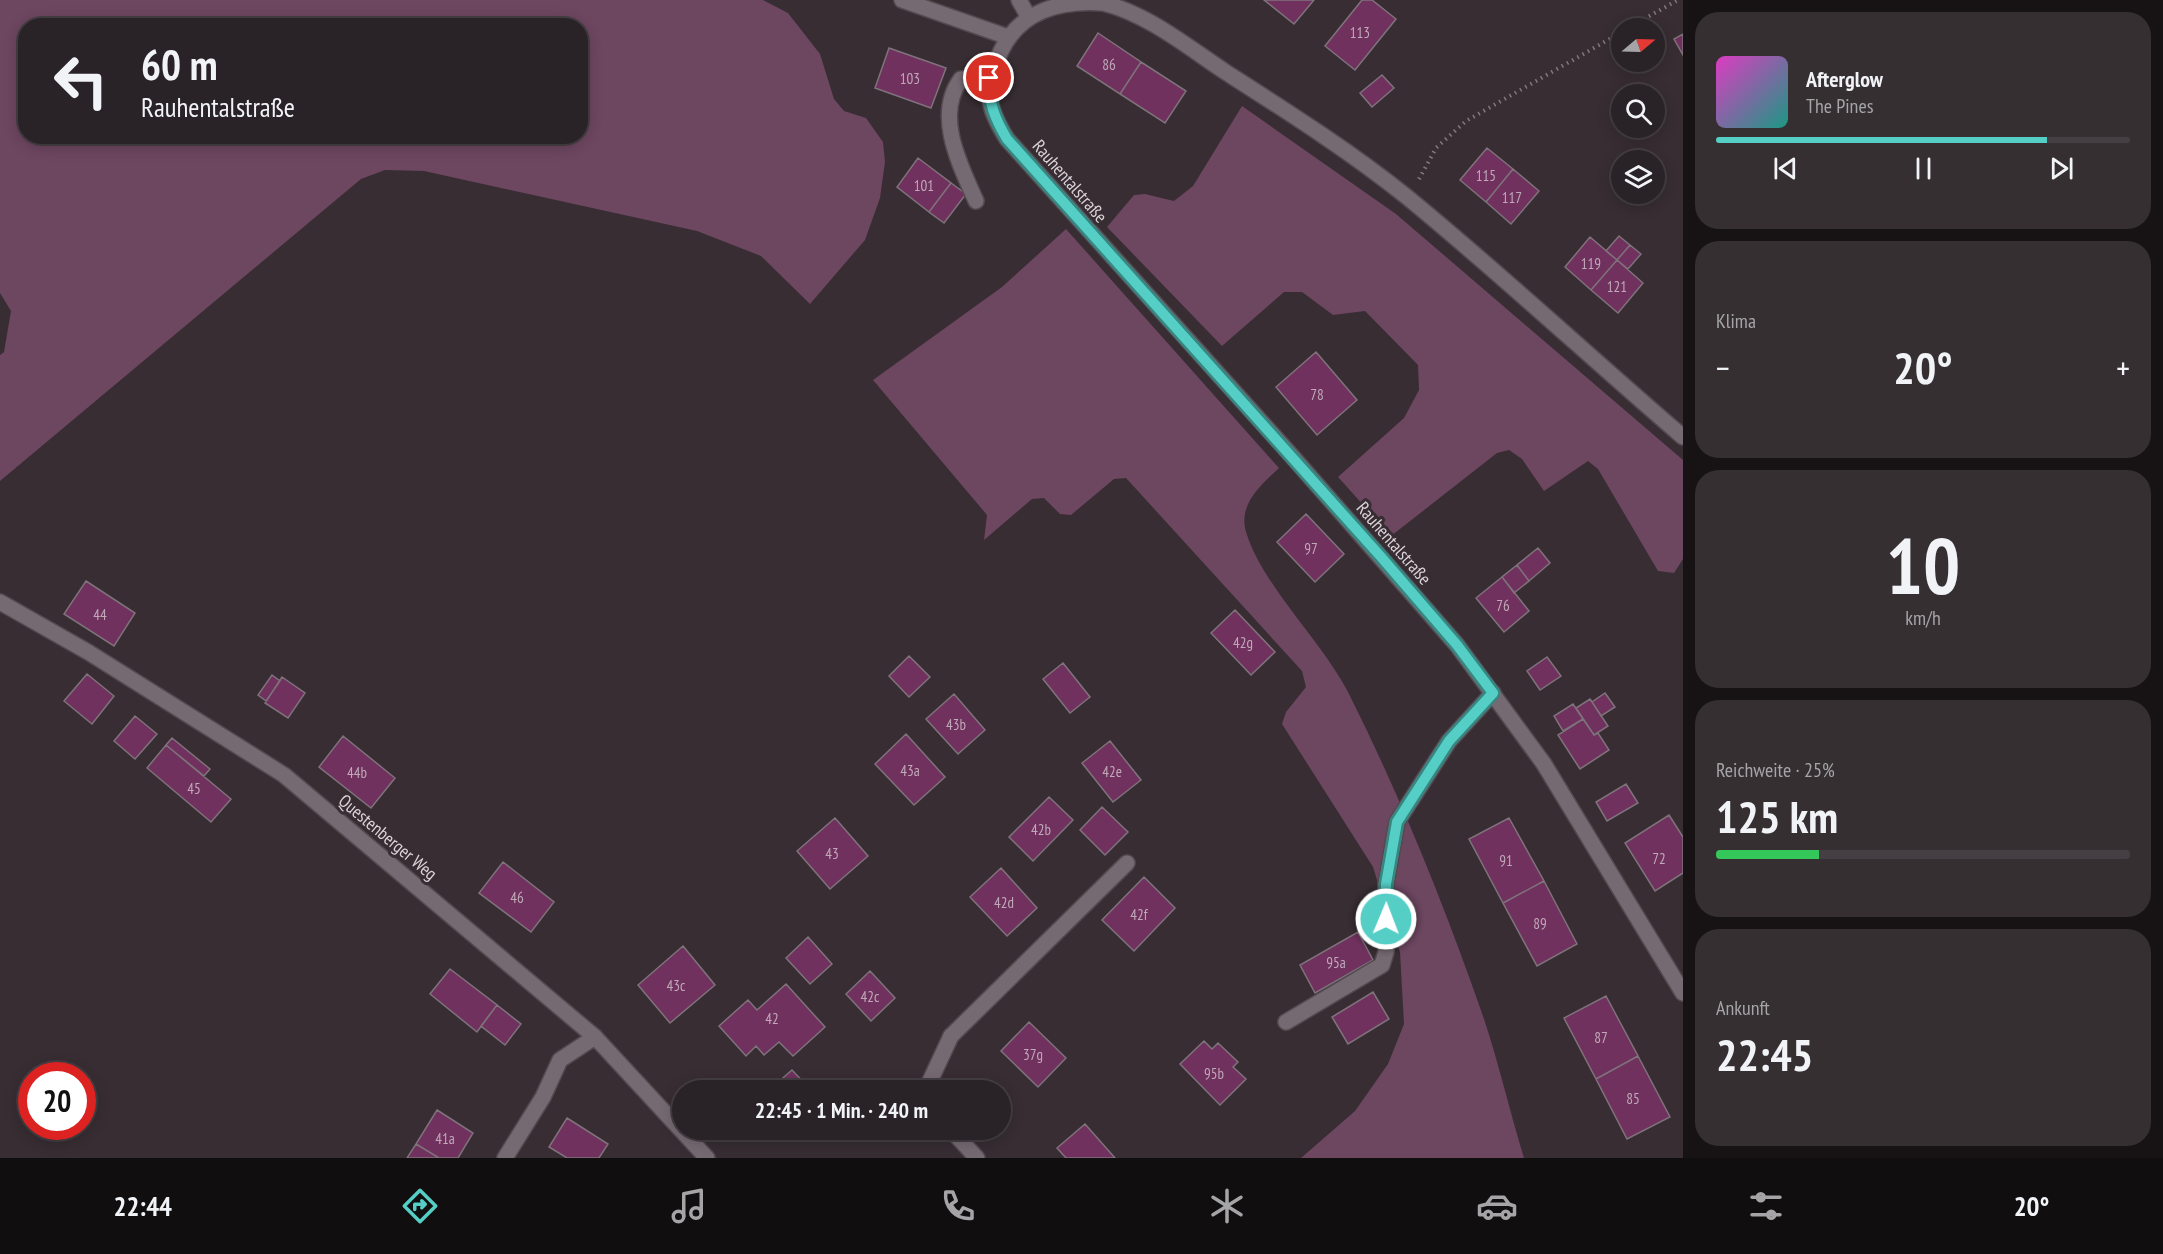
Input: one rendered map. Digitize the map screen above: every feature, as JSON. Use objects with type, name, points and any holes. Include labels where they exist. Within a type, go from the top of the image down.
[{"type":"street","points":[[902,0],[1008,37]]},
{"type":"street","points":[[1019,0],[1028,16]]},
{"type":"street","points":[[976,201],[952,140],[951,92],[961,79],[989,78],[1008,37],[1028,16],[1051,4],[1082,0],[1104,3],[1133,14],[1258,94],[1406,196],[1683,437]]},
{"type":"street","name":"Rauhentalstraße","points":[[989,78],[991,105],[996,121],[1007,139],[1457,645],[1544,764],[1683,993]]},
{"type":"street","name":"Questenberger Weg","points":[[0,602],[88,652],[284,775],[595,1037],[707,1158]]},
{"type":"street","points":[[1286,1022],[1382,965],[1386,952],[1386,884],[1397,822],[1449,741],[1493,693]]},
{"type":"street","points":[[930,1080],[951,1036],[1127,863]]},
{"type":"street","points":[[505,1158],[543,1096],[560,1060],[595,1037]]},
{"type":"street","points":[[960,1140],[976,1158]]},
{"type":"path","points":[[1646,18],[1678,0]]},
{"type":"path","points":[[1406,196],[1419,180],[1436,148],[1466,121],[1611,38]]},
{"type":"shaded area","points":[[0,0],[763,0],[788,13],[820,54],[834,99],[844,111],[866,118],[883,142],[885,162],[880,198],[865,240],[810,304],[761,256],[697,231],[424,171],[385,170],[361,179],[0,481],[0,355],[4,352],[11,311],[0,293]]},
{"type":"shaded area","points":[[1242,106],[1396,214],[1683,460],[1683,559],[1674,573],[1658,571],[1598,469],[1588,461],[1544,491],[1522,459],[1509,450],[1497,453],[1391,536],[1338,477],[1404,418],[1419,390],[1418,365],[1365,311],[1333,315],[1302,292],[1284,292],[1222,346],[1107,227],[1134,195],[1145,194],[1174,201],[1193,186]]},
{"type":"shaded area","points":[[1066,229],[1279,468],[1259,488],[1248,504],[1244,522],[1246,532],[1254,553],[1266,573],[1339,676],[1388,775],[1439,896],[1469,978],[1489,1036],[1524,1158],[1301,1158],[1355,1111],[1388,1064],[1404,1024],[1400,952],[1373,867],[1282,724],[1286,712],[1306,687],[1302,671],[1126,478],[1114,479],[1071,515],[1060,514],[1044,498],[1032,499],[984,540],[987,515],[873,380],[1002,287]]},
{"type":"building","points":[[1264,0],[1314,0],[1294,24]]},
{"type":"building","points":[[1362,0],[1372,0],[1396,19],[1355,70],[1325,46]]},
{"type":"building","points":[[1098,33],[1141,62],[1120,94],[1077,66]]},
{"type":"building","points":[[1683,34],[1683,55],[1674,39]]},
{"type":"building","points":[[889,48],[946,68],[931,108],[875,88]]},
{"type":"building","points":[[1141,62],[1186,91],[1165,123],[1120,94]]},
{"type":"building","points":[[1382,75],[1394,88],[1372,107],[1360,93]]},
{"type":"building","points":[[1487,148],[1513,169],[1486,202],[1460,180]]},
{"type":"building","points":[[918,158],[951,183],[929,212],[897,187]]},
{"type":"building","points":[[1513,169],[1539,191],[1511,224],[1486,202]]},
{"type":"building","points":[[951,183],[966,194],[944,223],[929,212]]},
{"type":"building","points":[[1619,236],[1630,245],[1617,260],[1606,251]]},
{"type":"building","points":[[1590,237],[1617,260],[1591,290],[1565,267]]},
{"type":"building","points":[[1630,245],[1641,254],[1628,269],[1617,260]]},
{"type":"building","points":[[1617,260],[1643,283],[1618,313],[1591,290]]},
{"type":"building","points":[[1316,352],[1357,400],[1317,435],[1276,387]]},
{"type":"building","points":[[1306,514],[1344,554],[1315,582],[1277,542]]},
{"type":"building","points":[[1538,548],[1550,563],[1529,581],[1517,565]]},
{"type":"building","points":[[1517,565],[1529,581],[1514,593],[1502,577]]},
{"type":"building","points":[[1502,577],[1529,611],[1504,632],[1476,598]]},
{"type":"building","points":[[86,581],[135,613],[114,646],[64,614]]},
{"type":"building","points":[[1235,610],[1275,652],[1251,675],[1211,633]]},
{"type":"building","points":[[909,656],[930,677],[909,697],[889,676]]},
{"type":"building","points":[[1547,657],[1561,676],[1540,690],[1527,671]]},
{"type":"building","points":[[1063,663],[1090,697],[1070,713],[1043,679]]},
{"type":"building","points":[[87,674],[114,696],[92,724],[64,701]]},
{"type":"building","points":[[272,675],[280,681],[266,701],[258,695]]},
{"type":"building","points":[[282,677],[305,693],[288,718],[265,703]]},
{"type":"building","points":[[1605,693],[1615,707],[1601,716],[1592,702]]},
{"type":"building","points":[[954,694],[985,730],[958,754],[926,719]]},
{"type":"building","points":[[1590,699],[1608,726],[1594,735],[1576,708]]},
{"type":"building","points":[[1573,704],[1583,719],[1563,731],[1554,716]]},
{"type":"building","points":[[135,716],[157,734],[135,759],[114,741]]},
{"type":"building","points":[[1583,719],[1594,735],[1598,733],[1609,750],[1580,769],[1558,735]]},
{"type":"building","points":[[906,734],[945,777],[914,805],[875,764]]},
{"type":"building","points":[[343,736],[395,778],[371,808],[319,767]]},
{"type":"building","points":[[172,738],[210,769],[204,776],[166,745]]},
{"type":"building","points":[[1110,741],[1141,780],[1113,802],[1082,763]]},
{"type":"building","points":[[166,745],[231,799],[211,822],[147,768]]},
{"type":"building","points":[[1626,784],[1638,803],[1607,821],[1596,802]]},
{"type":"building","points":[[1049,797],[1073,820],[1033,861],[1009,837]]},
{"type":"building","points":[[1102,807],[1128,832],[1105,855],[1080,830]]},
{"type":"building","points":[[1669,815],[1683,837],[1683,873],[1655,891],[1625,843]]},
{"type":"building","points":[[835,818],[868,856],[830,889],[797,851]]},
{"type":"building","points":[[1509,818],[1544,881],[1503,903],[1469,839]]},
{"type":"building","points":[[503,862],[554,902],[531,932],[479,893]]},
{"type":"building","points":[[1001,868],[1037,908],[1007,936],[970,897]]},
{"type":"building","points":[[1144,877],[1175,908],[1134,951],[1102,920]]},
{"type":"building","points":[[1544,881],[1577,944],[1537,966],[1503,903]]},
{"type":"building","points":[[1358,932],[1373,960],[1315,993],[1300,965]]},
{"type":"building","points":[[808,937],[832,964],[810,984],[786,958]]},
{"type":"building","points":[[683,946],[715,985],[670,1023],[638,985]]},
{"type":"building","points":[[450,969],[497,1005],[477,1032],[430,994]]},
{"type":"building","points":[[870,971],[895,998],[871,1021],[846,994]]},
{"type":"building","points":[[786,984],[825,1027],[793,1056],[779,1042],[764,1055],[756,1046],[746,1056],[719,1026],[748,1000],[757,1010]]},
{"type":"building","points":[[1373,992],[1389,1019],[1348,1044],[1332,1017]]},
{"type":"building","points":[[1606,996],[1638,1056],[1596,1079],[1564,1018]]},
{"type":"building","points":[[497,1005],[521,1024],[505,1045],[481,1026]]},
{"type":"building","points":[[1029,1022],[1066,1058],[1038,1087],[1001,1051]]},
{"type":"building","points":[[1204,1041],[1212,1049],[1218,1043],[1238,1062],[1233,1067],[1246,1079],[1220,1105],[1180,1064]]},
{"type":"building","points":[[1638,1056],[1670,1117],[1627,1139],[1596,1079]]},
{"type":"building","points":[[792,1070],[802,1080],[780,1080]]},
{"type":"building","points":[[437,1110],[473,1133],[458,1158],[439,1158],[416,1144]]},
{"type":"building","points":[[567,1118],[608,1144],[599,1158],[567,1158],[549,1147]]},
{"type":"building","points":[[1085,1124],[1115,1158],[1066,1158],[1057,1148]]},
{"type":"building","points":[[416,1144],[439,1158],[407,1158]]},
{"type":"route","points":[[989,78],[988,96],[996,121],[1007,139],[1382,558],[1457,645],[1493,693],[1449,741],[1397,822],[1386,884],[1386,919]]}]
